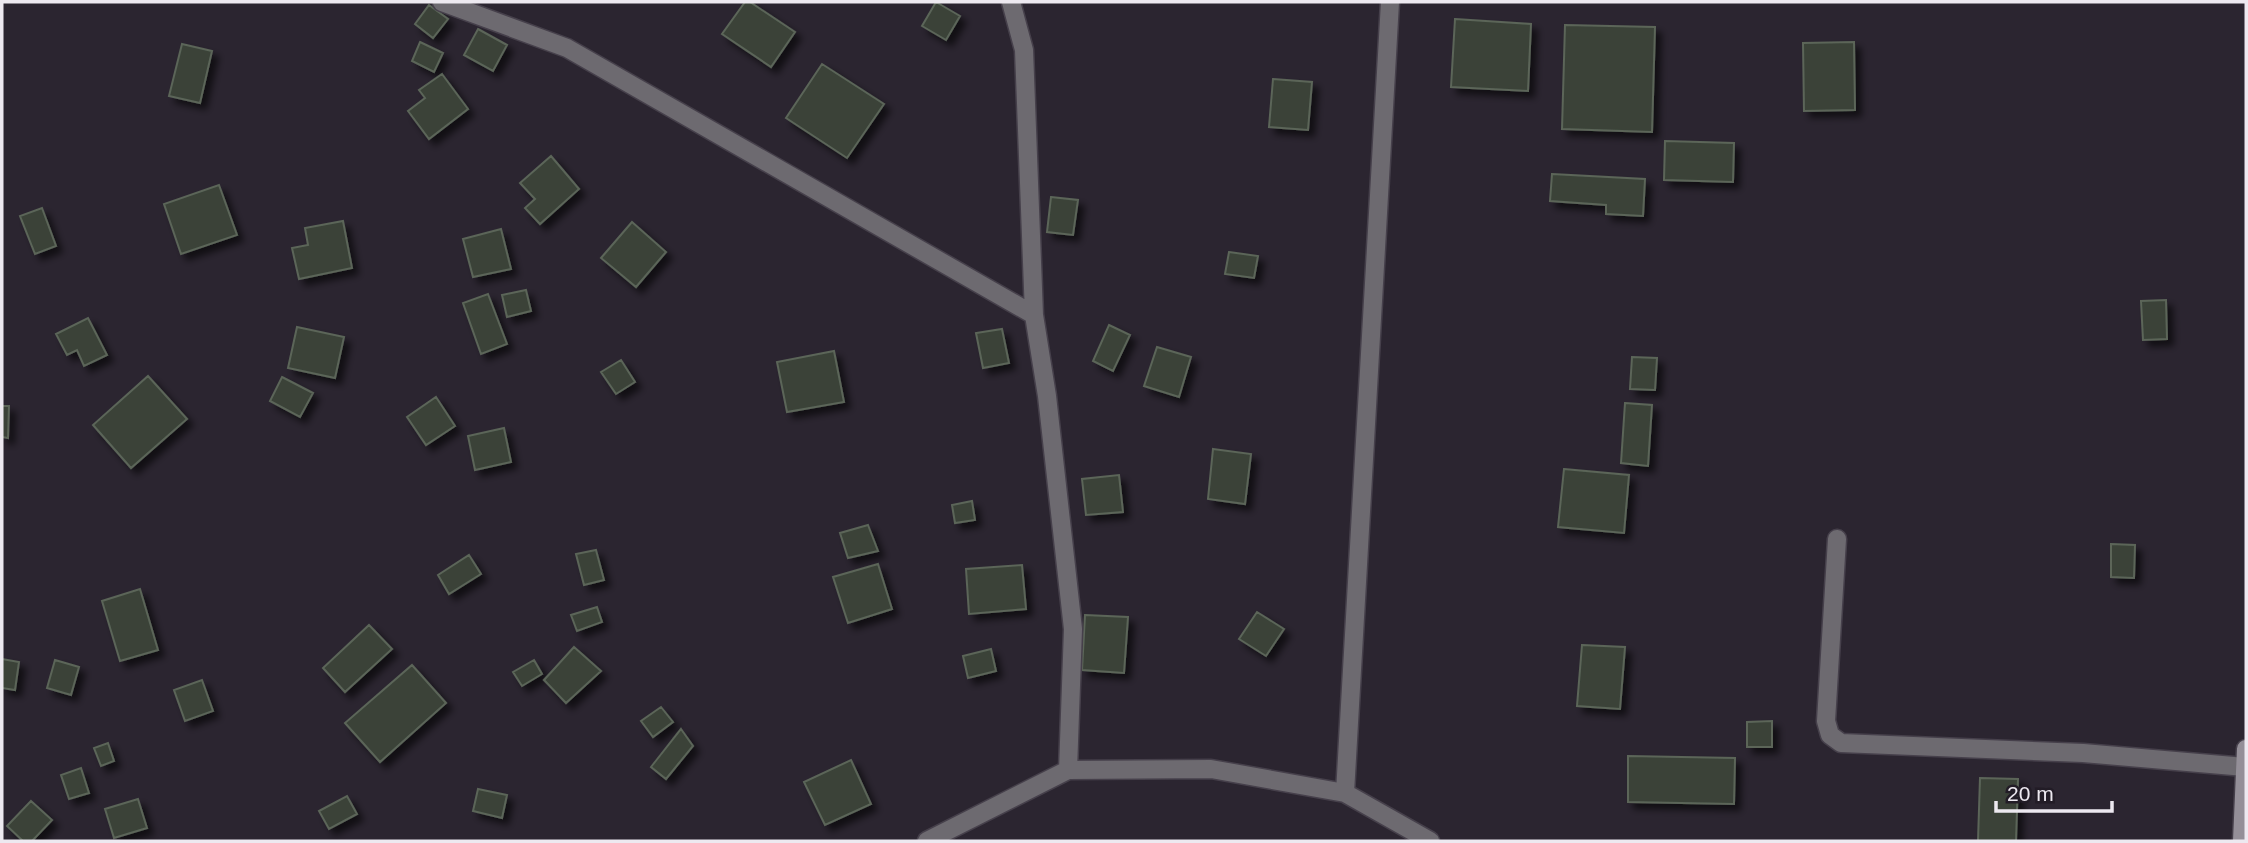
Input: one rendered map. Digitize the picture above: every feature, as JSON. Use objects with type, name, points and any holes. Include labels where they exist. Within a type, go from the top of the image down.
[{"type":"street","points":[[442,2],[567,48],[1034,315]]},
{"type":"street","points":[[1011,2],[1024,50],[1034,315],[1047,396],[1073,629],[1068,770]]},
{"type":"street","points":[[1345,793],[1390,2]]},
{"type":"street","points":[[1837,539],[1826,721],[1830,735],[1841,743],[2083,753],[2245,767]]},
{"type":"street","points":[[2242,841],[2246,749]]},
{"type":"street","points":[[927,841],[1068,770],[1211,769],[1345,793],[1430,841]]},
{"type":"building","points":[[745,2],[750,2],[795,32],[771,67],[722,34]]},
{"type":"building","points":[[936,2],[960,16],[946,40],[922,26]]},
{"type":"building","points":[[429,5],[448,19],[433,38],[415,24]]},
{"type":"building","points":[[1455,19],[1531,24],[1528,91],[1451,87]]},
{"type":"building","points":[[1565,25],[1655,27],[1652,132],[1562,129]]},
{"type":"building","points":[[478,29],[507,45],[493,71],[464,55]]},
{"type":"building","points":[[420,42],[443,53],[434,72],[412,61]]},
{"type":"building","points":[[1854,42],[1855,110],[1804,111],[1803,43]]},
{"type":"building","points":[[182,44],[212,51],[200,103],[169,96]]},
{"type":"building","points":[[822,64],[884,104],[847,158],[786,118]]},
{"type":"building","points":[[442,74],[468,109],[429,139],[408,111],[425,98],[419,90]]},
{"type":"building","points":[[1273,79],[1312,82],[1308,130],[1269,127]]},
{"type":"building","points":[[1665,141],[1734,143],[1733,182],[1664,180]]},
{"type":"building","points":[[551,156],[579,189],[540,224],[525,208],[535,199],[520,183]]},
{"type":"building","points":[[1552,174],[1645,179],[1643,216],[1606,214],[1606,205],[1550,201]]},
{"type":"building","points":[[219,185],[237,235],[181,254],[164,204]]},
{"type":"building","points":[[1051,197],[1078,200],[1073,235],[1047,232]]},
{"type":"building","points":[[42,208],[56,246],[35,254],[20,216]]},
{"type":"building","points":[[343,221],[352,268],[299,279],[292,248],[308,245],[305,228]]},
{"type":"building","points":[[632,222],[666,252],[636,287],[601,258]]},
{"type":"building","points":[[501,229],[511,269],[473,277],[463,239]]},
{"type":"building","points":[[1229,252],[1258,256],[1254,278],[1225,274]]},
{"type":"building","points":[[526,290],[531,311],[507,317],[502,295]]},
{"type":"building","points":[[488,294],[507,344],[481,354],[463,303]]},
{"type":"building","points":[[2166,300],[2167,339],[2143,340],[2141,301]]},
{"type":"building","points":[[88,318],[107,355],[84,366],[77,350],[67,355],[56,334]]},
{"type":"building","points":[[1109,325],[1130,335],[1113,371],[1093,361]]},
{"type":"building","points":[[297,327],[344,337],[335,378],[288,368]]},
{"type":"building","points":[[1002,329],[1009,363],[983,368],[976,333]]},
{"type":"building","points":[[1157,347],[1191,357],[1179,397],[1144,386]]},
{"type":"building","points":[[834,351],[844,402],[787,412],[777,362]]},
{"type":"building","points":[[1632,357],[1657,358],[1655,390],[1630,389]]},
{"type":"building","points":[[621,360],[635,382],[616,394],[601,372]]},
{"type":"building","points":[[148,376],[187,419],[131,468],[93,425]]},
{"type":"building","points":[[282,377],[313,393],[300,417],[270,401]]},
{"type":"building","points":[[436,397],[455,426],[426,445],[407,417]]},
{"type":"building","points":[[1625,403],[1652,405],[1648,466],[1621,463]]},
{"type":"building","points":[[2,406],[9,406],[8,438],[2,437]]},
{"type":"building","points":[[504,428],[511,462],[475,470],[468,436]]},
{"type":"building","points":[[1213,449],[1251,454],[1245,504],[1208,499]]},
{"type":"building","points":[[1564,469],[1629,475],[1624,533],[1558,527]]},
{"type":"building","points":[[1119,475],[1123,512],[1086,515],[1082,479]]},
{"type":"building","points":[[972,501],[975,520],[955,523],[952,505]]},
{"type":"building","points":[[868,525],[878,551],[848,558],[840,533]]},
{"type":"building","points":[[2111,544],[2135,545],[2134,578],[2111,577]]},
{"type":"building","points":[[596,550],[604,580],[584,585],[576,554]]},
{"type":"building","points":[[469,555],[481,574],[449,594],[438,575]]},
{"type":"building","points":[[878,564],[892,609],[848,623],[833,577]]},
{"type":"building","points":[[1022,565],[1026,609],[969,614],[966,569]]},
{"type":"building","points":[[140,589],[158,650],[120,661],[102,601]]},
{"type":"building","points":[[597,607],[602,622],[577,631],[571,615]]},
{"type":"building","points":[[1257,612],[1284,629],[1266,656],[1239,639]]},
{"type":"building","points":[[1085,615],[1128,617],[1124,673],[1082,670]]},
{"type":"building","points":[[369,625],[392,649],[345,692],[323,668]]},
{"type":"building","points":[[1582,645],[1625,647],[1620,709],[1577,706]]},
{"type":"building","points":[[574,647],[601,671],[566,703],[544,680]]},
{"type":"building","points":[[991,649],[996,671],[968,678],[963,656]]},
{"type":"building","points":[[2,659],[19,662],[15,690],[2,688]]},
{"type":"building","points":[[55,660],[79,667],[71,695],[47,688]]},
{"type":"building","points":[[534,660],[542,674],[522,686],[513,672]]},
{"type":"building","points":[[412,665],[446,703],[380,762],[345,723]]},
{"type":"building","points":[[202,680],[213,711],[185,721],[174,690]]},
{"type":"building","points":[[661,707],[673,722],[653,737],[641,721]]},
{"type":"building","points":[[1772,721],[1772,747],[1747,747],[1747,722]]},
{"type":"building","points":[[681,729],[693,746],[666,779],[651,767]]},
{"type":"building","points":[[108,743],[114,761],[101,766],[94,748]]},
{"type":"building","points":[[1628,756],[1735,758],[1734,804],[1628,802]]},
{"type":"building","points":[[851,760],[871,804],[825,825],[804,782]]},
{"type":"building","points":[[81,768],[89,793],[69,799],[61,775]]},
{"type":"building","points":[[1980,778],[2018,779],[2016,841],[1978,841]]},
{"type":"building","points":[[478,789],[507,795],[502,818],[473,811]]},
{"type":"building","points":[[347,796],[357,814],[329,829],[319,811]]},
{"type":"building","points":[[138,799],[147,828],[114,838],[105,809]]},
{"type":"building","points":[[31,801],[52,820],[32,841],[23,841],[7,826]]}]
